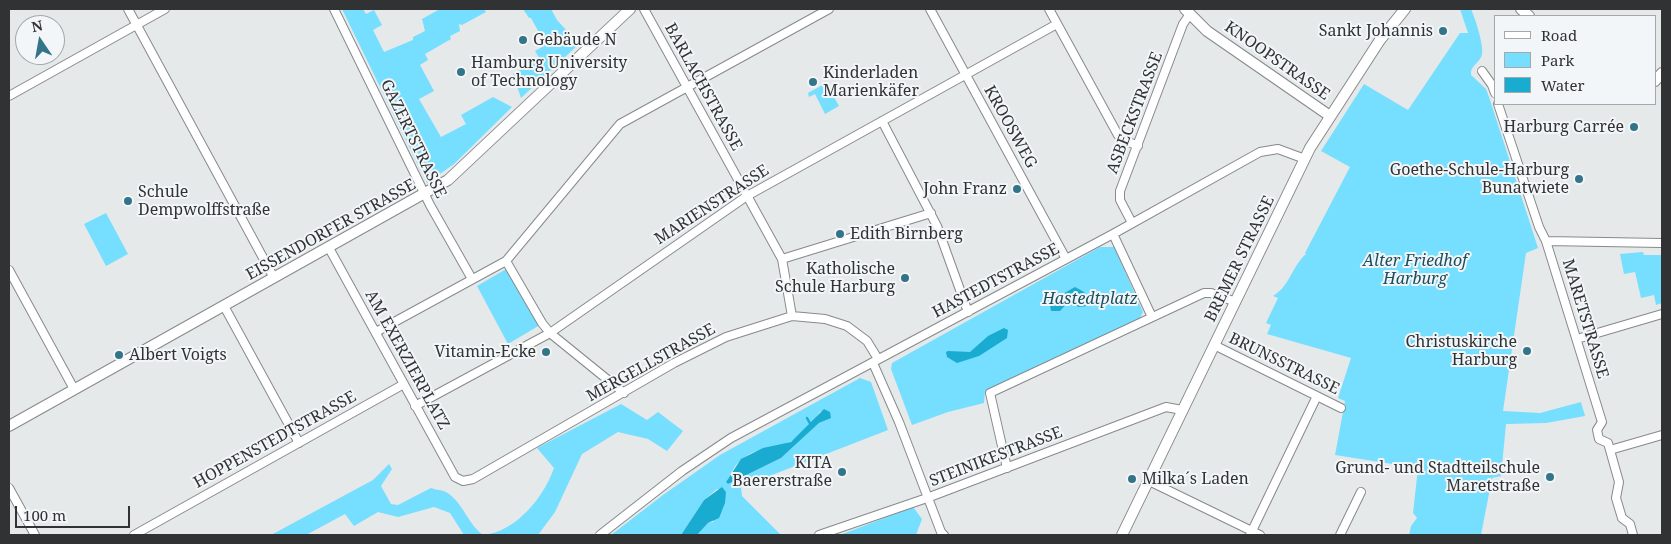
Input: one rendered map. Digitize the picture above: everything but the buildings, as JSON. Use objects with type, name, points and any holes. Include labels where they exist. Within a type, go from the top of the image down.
[{"type":"main road","name":"EISSENDORFER STRASSE","points":[[9,426],[426,194],[462,169],[630,9]]},
{"type":"main road","name":"BREMER STRASSE","points":[[1122,535],[1305,159],[1330,116],[1380,40],[1405,9]]},
{"type":"main road","name":"KNOOPSTRASSE","points":[[1188,12],[1207,32],[1330,116]]},
{"type":"street","points":[[128,9],[138,24],[274,278]]},
{"type":"street","points":[[9,96],[166,9]]},
{"type":"street","name":"GAZERTSTRASSE","points":[[334,9],[430,205],[472,279]]},
{"type":"street","name":"BARLACHSTRASSE","points":[[644,9],[782,259],[792,316]]},
{"type":"street","points":[[376,332],[506,261],[620,124],[830,9]]},
{"type":"street","name":"KROOSWEG","points":[[930,9],[1066,259]]},
{"type":"street","points":[[1049,9],[1118,135],[1138,146]]},
{"type":"street","name":"ASBECKSTRASSE","points":[[1132,223],[1120,200],[1120,191],[1188,12]]},
{"type":"street","name":"MARIENSTRASSE","points":[[415,406],[550,332],[747,196],[1057,24]]},
{"type":"street","points":[[1482,70],[1494,90]]},
{"type":"street","name":"MARETSTRASSE","points":[[1498,105],[1539,227],[1546,241],[1602,422],[1597,430],[1599,439],[1608,443],[1610,450],[1619,482],[1616,498],[1622,518],[1630,524],[1633,535]]},
{"type":"street","points":[[882,121],[931,213],[949,256],[968,312]]},
{"type":"street","name":"HASTEDTSTRASSE","points":[[600,535],[656,490],[731,438],[1114,234],[1264,151],[1278,149],[1305,159]]},
{"type":"street","points":[[782,259],[931,213]]},
{"type":"street","points":[[1114,234],[1152,317]]},
{"type":"street","points":[[1546,241],[1662,243]]},
{"type":"street","name":"AM EXERZIERPLATZ","points":[[329,248],[456,477],[465,481]]},
{"type":"street","points":[[506,261],[542,324],[624,393]]},
{"type":"street","points":[[9,270],[74,390]]},
{"type":"street","points":[[1007,468],[990,392],[1208,293],[1236,302]]},
{"type":"street","points":[[224,306],[299,443]]},
{"type":"street","points":[[1577,339],[1662,314]]},
{"type":"street","name":"MERGELLSTRASSE","points":[[465,481],[473,479],[674,363],[726,337],[792,316],[825,320],[848,326],[867,340],[940,532],[944,535]]},
{"type":"street","name":"BRUNSSTRASSE","points":[[1214,345],[1341,408]]},
{"type":"street","name":"HOPPENSTEDTSTRASSE","points":[[134,535],[404,384]]},
{"type":"street","points":[[1251,533],[1317,396]]},
{"type":"street","name":"STEINIKESTRASSE","points":[[819,535],[927,498],[1166,407],[1182,410]]},
{"type":"street","points":[[1610,450],[1662,435]]},
{"type":"street","points":[[1149,481],[1251,533],[1260,535]]},
{"type":"street","points":[[9,488],[35,535]]},
{"type":"street","points":[[1340,535],[1361,492]]},
{"type":"green space","points":[[342,9],[363,9],[366,14],[374,10],[382,25],[373,30],[384,52],[413,40],[413,37],[425,31],[422,19],[440,9],[484,9],[486,12],[462,25],[459,24],[460,31],[450,36],[451,39],[425,54],[428,60],[420,65],[434,91],[419,99],[441,137],[466,124],[461,115],[493,97],[512,107],[454,164],[427,183]]},
{"type":"green space","points":[[523,9],[551,9],[557,20],[579,44],[521,98],[513,74],[540,59],[535,51],[544,46],[544,43],[541,41],[542,38],[531,18]]},
{"type":"green space","name":"Alter Friedhof Harburg","points":[[1460,9],[1471,9],[1477,25],[1482,45],[1482,55],[1473,67],[1471,75],[1486,89],[1538,248],[1526,253],[1503,411],[1540,413],[1581,402],[1585,416],[1546,423],[1506,424],[1501,476],[1492,478],[1481,535],[1409,535],[1411,526],[1417,518],[1413,513],[1418,468],[1335,455],[1345,401],[1338,398],[1351,358],[1267,334],[1271,325],[1266,323],[1278,298],[1273,296],[1283,287],[1297,264],[1306,254],[1350,167],[1321,151],[1364,84],[1408,110],[1460,33],[1468,33]]},
{"type":"green space","points":[[826,83],[839,106],[825,114],[815,94],[809,97],[808,93]]},
{"type":"green space","points":[[106,213],[128,254],[106,266],[84,224]]},
{"type":"green space","name":"Hastedtplatz","points":[[1100,247],[1114,247],[1143,312],[1139,320],[985,391],[984,403],[948,412],[912,425],[891,369],[892,363]]},
{"type":"green space","points":[[1643,252],[1644,255],[1662,255],[1662,303],[1656,305],[1654,295],[1641,298],[1635,272],[1624,274],[1620,254]]},
{"type":"green space","points":[[508,268],[540,325],[508,344],[477,286]]},
{"type":"green space","points":[[860,378],[871,382],[888,430],[741,487],[742,496],[781,535],[697,535],[708,523],[713,522],[726,492],[717,489],[704,500],[681,535],[611,535],[720,455]],"holes":[[[820,411],[828,419],[819,423],[781,458],[728,484],[726,482],[735,466],[751,453],[794,440],[807,428]]]},
{"type":"green space","points":[[621,404],[647,420],[658,412],[683,431],[667,451],[648,439],[618,432],[582,454],[555,512],[538,535],[483,535],[507,527],[517,520],[536,501],[543,490],[554,468],[537,448]]},
{"type":"green space","points":[[389,464],[392,469],[381,486],[391,504],[398,505],[431,488],[444,491],[457,501],[473,525],[483,535],[464,535],[450,513],[434,507],[398,517],[378,512],[354,526],[345,514],[306,535],[271,535],[373,480]]},
{"type":"green space","points":[[913,507],[922,519],[916,535],[840,535]]},
{"type":"water","points":[[1075,287],[1084,292],[1089,299],[1087,306],[1078,307],[1071,299],[1060,311],[1051,311],[1050,305],[1054,299]]},
{"type":"water","points":[[1004,328],[1008,330],[1007,338],[979,356],[957,363],[947,357],[946,352],[948,351],[970,352],[988,336]]},
{"type":"water","points":[[824,409],[830,412],[831,418],[819,423],[781,458],[728,484],[726,482],[741,459],[763,448],[791,442]]},
{"type":"water","points":[[722,487],[726,492],[725,503],[719,518],[708,523],[697,535],[681,535],[704,500]]},
{"type":"waterway","points":[[807,418],[812,427]]},
{"type":"place","name":"Sankt Johannis","points":[[1443,31]]},
{"type":"place","name":"Gebäude N","points":[[523,40]]},
{"type":"place","name":"Hamburg University of Technology","points":[[461,72]]},
{"type":"place","name":"Kinderladen Marienkäfer","points":[[813,82]]},
{"type":"place","name":"Harburg Carrée","points":[[1634,127]]},
{"type":"place","name":"Goethe-Schule-Harburg Bunatwiete","points":[[1579,179]]},
{"type":"place","name":"John Franz","points":[[1017,189]]},
{"type":"place","name":"Schule Dempwolffstraße","points":[[128,201]]},
{"type":"place","name":"Edith Birnberg","points":[[840,234]]},
{"type":"place","name":"Katholische Schule Harburg","points":[[905,278]]},
{"type":"place","name":"Christuskirche Harburg","points":[[1527,351]]},
{"type":"place","name":"Vitamin-Ecke","points":[[546,352]]},
{"type":"place","name":"Albert Voigts","points":[[119,355]]},
{"type":"place","name":"KITA Baererstraße","points":[[842,472]]},
{"type":"place","name":"Grund‐ und Stadtteilschule Maretstraße","points":[[1550,477]]},
{"type":"place","name":"Milka´s Laden","points":[[1132,479]]}]
